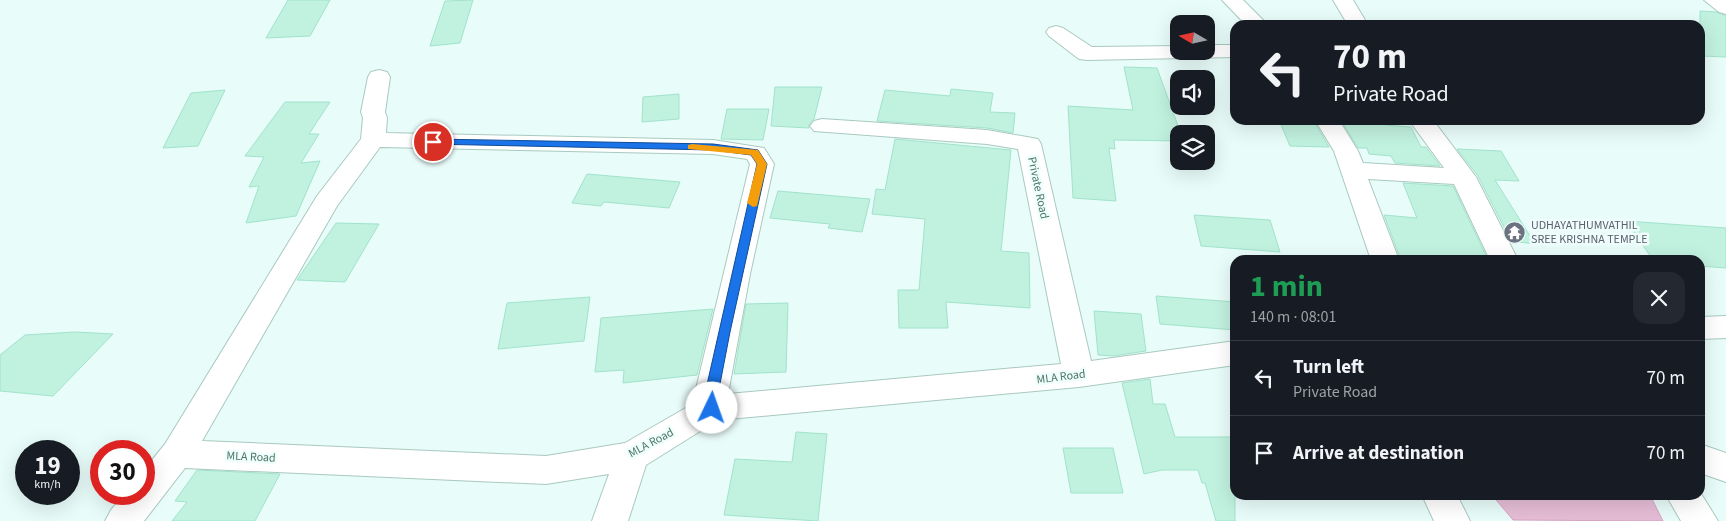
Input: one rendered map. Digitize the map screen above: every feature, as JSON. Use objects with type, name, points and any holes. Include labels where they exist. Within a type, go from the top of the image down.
[{"type":"street","points":[[1232,0],[1253,20]]},
{"type":"street","points":[[1344,0],[1355,20]]},
{"type":"street","points":[[1714,0],[1726,8]]},
{"type":"street","points":[[1056,32],[1087,54],[1230,51]]},
{"type":"street","points":[[123,521],[177,454],[326,202],[373,140],[375,118],[373,112],[379,77]]},
{"type":"street","points":[[1330,125],[1346,151],[1354,170],[1383,255]]},
{"type":"street","points":[[1425,125],[1463,177],[1502,255]]},
{"type":"street","name":"Private Road","points":[[822,126],[987,137],[1029,144],[1079,375]]},
{"type":"street","points":[[373,140],[713,147],[754,153],[762,164],[712,389],[712,408]]},
{"type":"street","points":[[1354,170],[1463,177]]},
{"type":"street","points":[[1705,328],[1726,327]]},
{"type":"street","name":"MLA Road","points":[[177,454],[546,470],[632,456],[712,408],[1079,375],[1230,354]]},
{"type":"street","points":[[610,521],[632,456]]},
{"type":"street","points":[[1705,460],[1726,468]]},
{"type":"street","points":[[1442,500],[1452,521]]},
{"type":"street","points":[[1686,500],[1700,521]]},
{"type":"shaded area","points":[[1496,500],[1652,500],[1663,521],[1513,520]]},
{"type":"building","points":[[288,0],[330,0],[310,36],[266,38]]},
{"type":"building","points":[[473,0],[460,43],[430,46],[445,1]]},
{"type":"building","points":[[1700,11],[1716,12],[1726,16],[1726,57],[1705,56],[1705,20],[1700,20]]},
{"type":"building","points":[[1124,67],[1157,68],[1170,104],[1170,115],[1174,115],[1178,125],[1170,125],[1170,141],[1114,140],[1115,149],[1109,148],[1116,201],[1073,198],[1068,106],[1133,110]]},
{"type":"building","points":[[775,87],[822,87],[814,119],[809,128],[771,126]]},
{"type":"building","points":[[951,89],[993,93],[990,112],[1015,113],[1013,133],[987,128],[877,121],[885,90],[950,96]]},
{"type":"building","points":[[225,90],[198,146],[163,148],[191,93]]},
{"type":"building","points":[[679,94],[679,119],[642,122],[643,97]]},
{"type":"building","points":[[285,102],[330,102],[309,134],[319,134],[301,163],[320,161],[296,216],[246,223],[259,186],[249,187],[264,157],[245,156]]},
{"type":"building","points":[[727,109],[769,109],[763,140],[721,139]]},
{"type":"building","points":[[1281,125],[1316,125],[1329,147],[1290,146]]},
{"type":"building","points":[[1344,125],[1411,127],[1421,147],[1426,147],[1440,166],[1395,163],[1391,156],[1369,154],[1367,148],[1358,148]]},
{"type":"building","points":[[895,139],[1011,150],[1001,251],[1029,253],[1030,308],[946,302],[948,328],[899,328],[898,290],[919,290],[925,219],[872,214],[876,189],[885,190]]},
{"type":"building","points":[[1457,149],[1501,151],[1519,181],[1495,180],[1535,244],[1511,241],[1478,176]]},
{"type":"building","points":[[587,174],[680,182],[669,208],[604,202],[601,206],[572,203]]},
{"type":"building","points":[[1403,183],[1453,186],[1486,255],[1399,255],[1384,215],[1417,218]]},
{"type":"building","points":[[778,191],[870,199],[862,232],[828,228],[830,224],[770,218]]},
{"type":"building","points":[[1194,215],[1270,220],[1280,252],[1201,246]]},
{"type":"building","points":[[1626,221],[1726,228],[1726,268],[1705,266],[1705,255],[1650,255]]},
{"type":"building","points":[[336,223],[379,224],[345,282],[297,280]]},
{"type":"building","points":[[1156,296],[1230,302],[1230,330],[1160,324]]},
{"type":"building","points":[[590,297],[584,341],[498,349],[507,303]]},
{"type":"building","points":[[788,303],[786,372],[734,374],[746,304]]},
{"type":"building","points":[[713,309],[697,375],[623,383],[624,370],[595,372],[601,318]]},
{"type":"building","points":[[1094,311],[1141,314],[1146,351],[1113,356],[1098,355]]},
{"type":"building","points":[[75,332],[113,334],[53,396],[0,391],[0,355],[25,335]]},
{"type":"building","points":[[1150,379],[1153,404],[1165,404],[1175,437],[1230,437],[1230,500],[1235,500],[1235,521],[1216,521],[1205,483],[1202,483],[1198,470],[1162,470],[1144,474],[1122,383]]},
{"type":"building","points":[[796,432],[827,434],[818,521],[724,515],[735,459],[792,462]]},
{"type":"building","points":[[1063,448],[1113,448],[1123,493],[1071,493]]},
{"type":"building","points":[[197,470],[280,474],[255,521],[172,521],[187,502],[175,501]]},
{"type":"slow traffic","points":[[692,147],[713,147],[754,153],[762,164],[753,203]]},
{"type":"place","name":"UDHAYATHUMVATHIL SREE KRISHNA TEMPLE","points":[[1515,232]]},
{"type":"route","points":[[433,142],[713,147],[754,153],[762,164],[736,274],[712,389],[712,408]]}]
